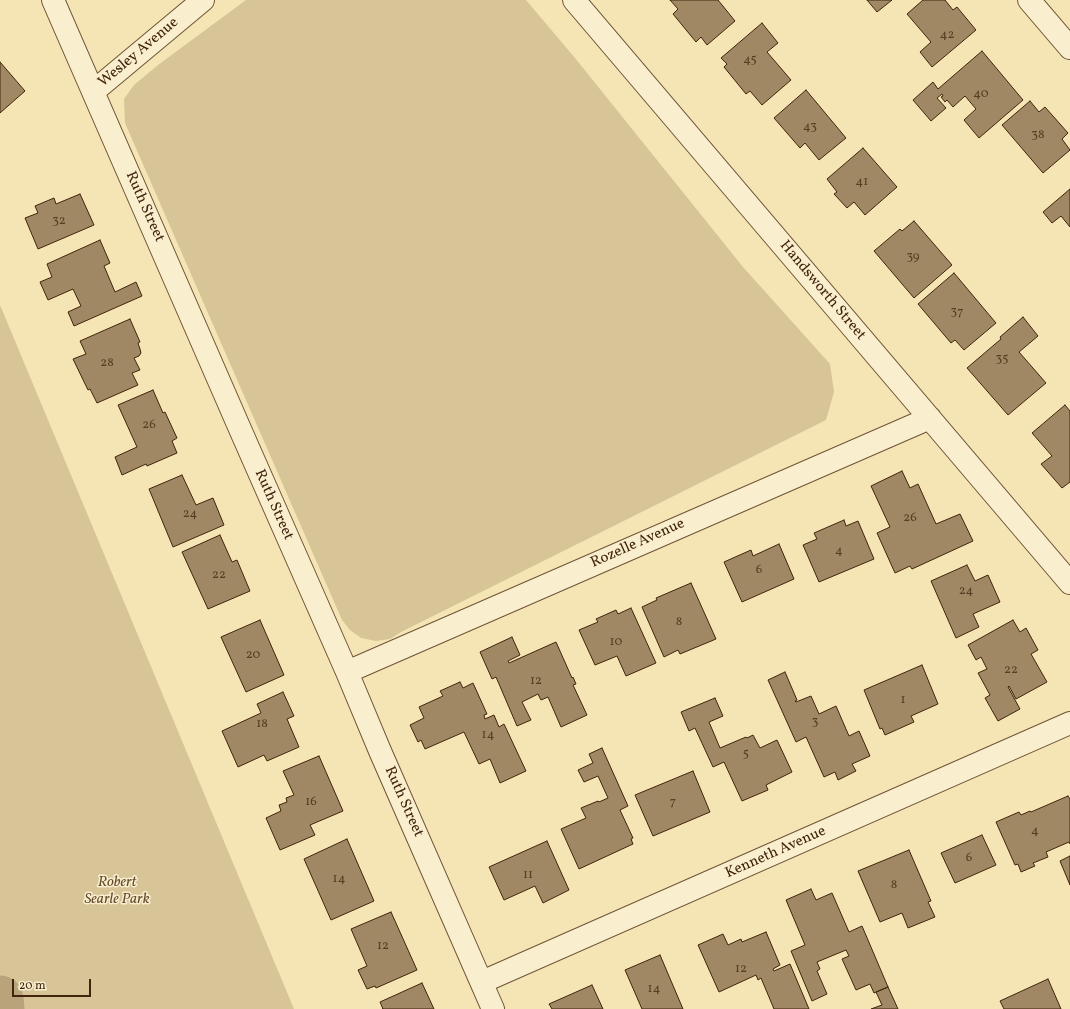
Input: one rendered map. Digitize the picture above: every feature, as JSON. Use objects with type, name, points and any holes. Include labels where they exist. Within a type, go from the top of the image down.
[{"type":"street","name":"Ruth Street","points":[[53,0],[94,91],[493,1009]]},
{"type":"street","name":"Wesley Avenue","points":[[94,91],[203,0]]},
{"type":"street","name":"Handsworth Street","points":[[574,0],[1070,583]]},
{"type":"street","points":[[1029,0],[1070,48]]},
{"type":"street","name":"Rozelle Avenue","points":[[347,672],[930,418]]},
{"type":"street","name":"Kenneth Avenue","points":[[482,982],[1070,723]]},
{"type":"green space","points":[[246,0],[526,0],[575,58],[743,267],[830,364],[834,392],[826,420],[401,632],[390,639],[376,641],[361,638],[350,630],[342,620],[125,123],[124,99],[134,85],[158,65]]},
{"type":"green space","name":"Robert Searle Park","points":[[0,305],[294,1009],[0,1009]]},
{"type":"building","points":[[670,0],[718,0],[735,21],[707,45],[701,37],[696,42],[673,14],[678,9]]},
{"type":"building","points":[[867,0],[892,0],[877,12]]},
{"type":"building","points":[[923,0],[945,0],[953,10],[957,7],[976,30],[932,67],[920,52],[931,42],[907,14]]},
{"type":"building","points":[[762,23],[778,43],[767,52],[791,80],[762,105],[750,91],[746,94],[724,67],[727,64],[721,58]]},
{"type":"building","points":[[982,51],[1023,100],[979,138],[964,120],[976,109],[965,96],[953,107],[947,100],[945,102],[941,97],[943,96],[942,94],[937,98],[946,108],[931,121],[913,100],[933,82],[938,89]]},
{"type":"building","points":[[0,62],[25,91],[0,113]]},
{"type":"building","points":[[806,90],[846,138],[819,160],[805,143],[800,148],[774,118]]},
{"type":"building","points":[[1030,101],[1039,112],[1045,107],[1068,133],[1062,139],[1070,150],[1043,173],[1002,125]]},
{"type":"building","points":[[863,148],[897,187],[865,215],[854,202],[847,208],[834,194],[837,192],[827,179]]},
{"type":"building","points":[[1070,189],[1070,227],[1061,216],[1052,223],[1043,212]]},
{"type":"building","points":[[80,194],[94,225],[38,249],[25,218],[38,213],[35,206],[54,198],[56,204]]},
{"type":"building","points":[[914,221],[952,265],[914,298],[874,251],[900,229],[902,231]]},
{"type":"building","points":[[100,240],[110,263],[104,266],[115,292],[136,282],[142,296],[74,326],[68,312],[81,306],[73,289],[48,300],[40,282],[52,277],[47,264]]},
{"type":"building","points":[[954,273],[996,323],[964,350],[955,340],[951,343],[918,304]]},
{"type":"building","points":[[1023,317],[1038,336],[1019,352],[1046,383],[1008,415],[967,368],[1001,339],[1000,337]]},
{"type":"building","points":[[130,319],[140,342],[138,343],[141,353],[139,356],[134,358],[140,370],[132,373],[138,385],[97,403],[90,389],[88,390],[73,359],[86,354],[80,341]]},
{"type":"building","points":[[153,390],[163,413],[165,412],[177,438],[172,441],[177,453],[147,466],[146,464],[122,475],[115,457],[137,447],[118,405]]},
{"type":"building","points":[[1065,405],[1070,411],[1070,482],[1062,488],[1041,464],[1052,456],[1032,433]]},
{"type":"building","points":[[902,471],[910,488],[918,484],[936,524],[960,514],[973,541],[912,569],[910,566],[895,573],[877,533],[890,527],[871,486]]},
{"type":"building","points":[[182,475],[196,505],[213,498],[224,525],[173,547],[149,489]]},
{"type":"building","points":[[844,520],[846,526],[858,521],[874,559],[819,582],[803,545],[817,539],[814,533]]},
{"type":"building","points":[[220,535],[232,562],[237,560],[250,591],[208,609],[182,552]]},
{"type":"building","points":[[779,544],[794,579],[742,602],[724,562],[751,550],[753,556]]},
{"type":"building","points":[[967,565],[975,581],[988,575],[1000,602],[973,614],[979,627],[956,638],[931,581]]},
{"type":"building","points":[[691,583],[716,639],[680,654],[678,650],[664,657],[642,607],[657,600],[656,598]]},
{"type":"building","points":[[631,608],[656,663],[626,676],[617,656],[595,665],[579,630],[598,622],[596,619],[616,610],[618,614]]},
{"type":"building","points":[[260,620],[284,675],[246,692],[221,637]]},
{"type":"building","points":[[1013,620],[1020,632],[1026,628],[1038,650],[1031,654],[1047,682],[1016,699],[1009,686],[1008,687],[1020,709],[998,721],[985,698],[990,695],[978,673],[987,669],[981,657],[976,660],[968,645]]},
{"type":"building","points":[[512,637],[520,655],[508,661],[509,663],[556,642],[576,684],[573,685],[587,715],[561,727],[548,697],[541,700],[538,694],[522,702],[531,720],[517,726],[496,677],[492,679],[480,652]]},
{"type":"building","points":[[922,665],[938,704],[911,716],[914,722],[885,735],[882,728],[880,729],[864,690]]},
{"type":"building","points":[[785,672],[797,700],[795,701],[796,702],[811,696],[819,714],[836,706],[849,736],[859,731],[870,756],[852,764],[856,771],[838,780],[835,772],[824,777],[806,737],[796,742],[768,680]]},
{"type":"building","points":[[460,682],[463,688],[473,683],[487,714],[484,715],[485,719],[494,715],[499,727],[504,724],[526,771],[500,783],[490,759],[479,764],[464,732],[425,749],[421,740],[418,742],[410,725],[424,718],[419,707],[443,696],[440,691]]},
{"type":"building","points":[[283,692],[294,716],[287,719],[299,747],[267,761],[264,755],[238,767],[222,731],[261,713],[257,704]]},
{"type":"building","points":[[715,698],[723,716],[709,722],[720,748],[753,735],[760,748],[777,740],[792,772],[766,785],[768,790],[742,801],[724,762],[713,767],[695,728],[689,731],[681,712]]},
{"type":"building","points":[[602,748],[628,806],[620,810],[633,838],[631,839],[633,844],[579,869],[561,829],[586,818],[581,808],[608,798],[598,776],[584,782],[578,770],[593,763],[589,754]]},
{"type":"building","points":[[319,756],[343,811],[310,825],[315,835],[280,850],[266,818],[281,811],[279,805],[287,802],[286,798],[294,795],[283,771]]},
{"type":"building","points":[[693,771],[710,812],[653,836],[635,795]]},
{"type":"building","points":[[1068,796],[1070,799],[1070,844],[1069,842],[1046,852],[1048,857],[1033,863],[1035,866],[1021,872],[1018,864],[1015,865],[996,822],[1019,812],[1021,815],[1030,811],[1031,812]]},
{"type":"building","points":[[982,835],[996,865],[955,883],[941,853]]},
{"type":"building","points":[[347,839],[374,901],[331,920],[304,859]]},
{"type":"building","points":[[547,841],[569,890],[543,903],[535,886],[504,900],[489,867]]},
{"type":"building","points":[[909,850],[931,901],[928,902],[935,917],[908,928],[902,913],[880,922],[858,871]]},
{"type":"building","points":[[1070,856],[1070,885],[1060,861]]},
{"type":"building","points":[[811,889],[816,900],[832,893],[849,932],[862,926],[888,987],[874,993],[870,984],[856,990],[842,959],[849,956],[846,950],[817,962],[820,969],[817,971],[827,994],[812,1001],[791,951],[805,945],[786,900]]},
{"type":"building","points":[[391,912],[417,970],[376,988],[375,986],[367,989],[358,970],[367,966],[351,929]]},
{"type":"building","points":[[766,932],[780,965],[773,969],[774,971],[790,964],[809,1009],[774,1009],[761,978],[758,980],[756,975],[719,992],[698,945],[723,934],[728,945],[741,939],[742,942]]},
{"type":"building","points":[[660,955],[683,1009],[642,1009],[625,970]]},
{"type":"building","points":[[1048,979],[1061,1009],[1004,1009],[1000,1001]]},
{"type":"building","points":[[422,983],[434,1009],[383,1009],[380,1002]]},
{"type":"building","points":[[592,985],[603,1009],[552,1009],[549,1004]]},
{"type":"building","points":[[888,987],[898,1009],[871,1009],[882,1005],[876,992]]},
{"type":"waterway","points":[[0,999],[1,1009]]}]
